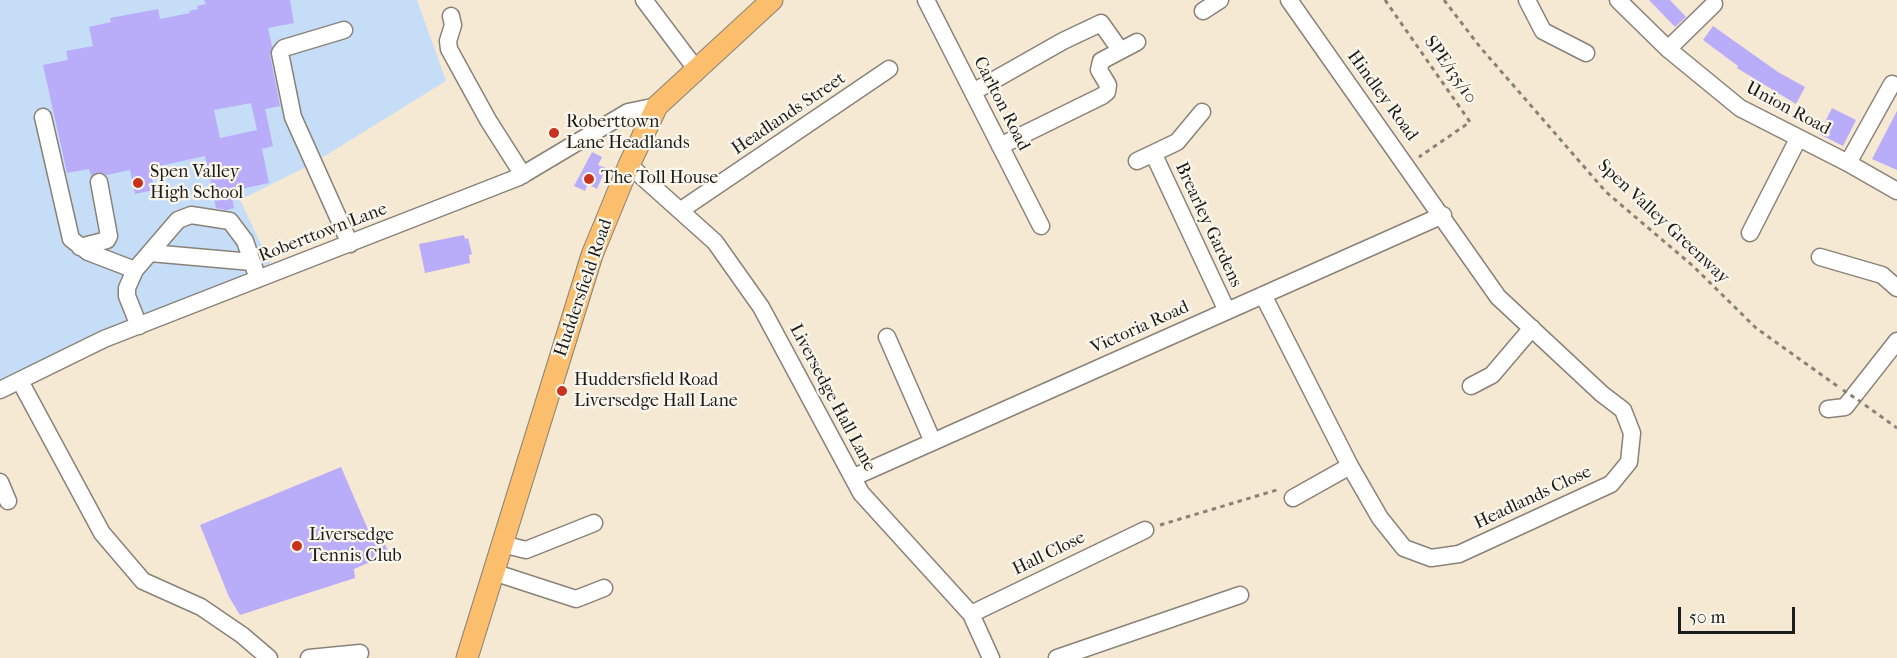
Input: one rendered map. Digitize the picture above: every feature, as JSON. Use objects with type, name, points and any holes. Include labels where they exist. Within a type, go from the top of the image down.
[{"type":"main road","name":"Huddersfield Road","points":[[467,658],[592,255],[629,165],[657,106],[767,1]]},
{"type":"street","points":[[644,0],[696,69]]},
{"type":"street","name":"Carlton Road","points":[[926,0],[1041,226]]},
{"type":"street","points":[[1203,11],[1220,0]]},
{"type":"street","name":"Hindley Road","points":[[1289,0],[1443,215]]},
{"type":"street","points":[[1527,0],[1543,31],[1586,53]]},
{"type":"street","name":"Union Road","points":[[1618,0],[1668,49],[1740,108],[1897,190]]},
{"type":"street","points":[[1668,49],[1714,4]]},
{"type":"street","points":[[451,16],[453,25],[448,41],[453,57],[523,175]]},
{"type":"street","points":[[973,92],[1063,41],[1101,23],[1118,47]]},
{"type":"street","points":[[344,30],[284,48],[280,53],[293,117],[350,244]]},
{"type":"street","points":[[1000,146],[1102,96],[1107,92],[1108,86],[1100,70],[1101,61],[1137,42]]},
{"type":"street","name":"Headlands Street","points":[[681,210],[890,69]]},
{"type":"street","points":[[1848,163],[1892,84]]},
{"type":"street","name":"Roberttown Lane","points":[[0,390],[104,339],[523,175],[628,112],[657,106]]},
{"type":"street","name":"Brearley Gardens","points":[[1137,161],[1154,155],[1177,142],[1202,112]]},
{"type":"street","points":[[44,117],[71,239],[80,247],[135,270]]},
{"type":"street","points":[[1750,233],[1798,140]]},
{"type":"street","name":"Brearley Gardens","points":[[1154,155],[1227,311]]},
{"type":"street","name":"Liversedge Hall Lane","points":[[629,165],[715,242],[761,307],[861,493],[971,614],[991,658]]},
{"type":"street","points":[[80,247],[107,240],[109,236],[99,182]]},
{"type":"street","points":[[139,326],[127,296],[135,270],[178,220],[191,215],[223,218],[236,227],[245,241],[258,279]]},
{"type":"street","name":"Victoria Road","points":[[854,477],[1443,215]]},
{"type":"street","name":"Headlands Close","points":[[1263,295],[1350,466],[1380,518],[1404,548],[1431,558],[1459,554],[1611,484],[1629,462],[1632,433],[1623,410],[1602,394],[1498,297],[1443,215]]},
{"type":"street","points":[[150,253],[252,262]]},
{"type":"street","points":[[1820,257],[1882,276],[1897,288]]},
{"type":"street","points":[[1471,386],[1492,375],[1532,328]]},
{"type":"street","points":[[887,337],[933,442]]},
{"type":"street","points":[[1828,409],[1845,406],[1897,341]]},
{"type":"street","points":[[20,381],[102,533],[143,581],[201,607],[242,635],[268,658]]},
{"type":"street","points":[[1292,498],[1350,466]]},
{"type":"street","points":[[0,482],[8,501]]},
{"type":"street","points":[[502,544],[526,550],[594,523]]},
{"type":"street","name":"Hall Close","points":[[971,614],[1144,530]]},
{"type":"street","points":[[494,572],[576,599],[604,588]]},
{"type":"street","points":[[1057,658],[1240,594]]},
{"type":"street","points":[[309,658],[360,653]]},
{"type":"path","name":"SPE/135/10","points":[[1385,0],[1470,122],[1407,165]]},
{"type":"path","name":"Spen Valley Greenway","points":[[1444,0],[1480,47],[1606,192],[1693,266],[1756,328],[1897,428]]},
{"type":"path","points":[[1144,530],[1292,498]]},
{"type":"shaded area","name":"Spen Valley High School","points":[[0,0],[417,0],[446,81],[310,165],[240,200],[271,265],[100,331],[0,382]]},
{"type":"building","points":[[204,0],[290,0],[294,23],[268,28],[272,46],[270,55],[280,106],[265,109],[273,146],[262,149],[269,183],[231,191],[234,208],[226,210],[216,208],[205,156],[150,168],[154,190],[135,194],[130,170],[107,175],[98,172],[91,176],[89,169],[67,173],[43,65],[68,60],[66,51],[93,46],[89,27],[111,22],[110,18],[158,9],[160,19],[190,13],[189,11],[198,9],[197,6],[206,4]],"holes":[[[251,103],[257,130],[220,138],[214,110]]]},
{"type":"building","points":[[1649,0],[1670,0],[1686,17],[1675,27]]},
{"type":"building","points":[[1713,26],[1778,72],[1805,87],[1796,104],[1737,68],[1738,66],[1703,40]]},
{"type":"building","points":[[1832,108],[1856,120],[1843,146],[1819,134]]},
{"type":"building","points":[[1897,111],[1897,170],[1872,159]]},
{"type":"building","name":"The Toll House","points":[[592,152],[602,157],[598,165],[606,168],[597,189],[588,184],[585,191],[574,186]]},
{"type":"building","points":[[464,235],[465,239],[468,238],[472,254],[469,255],[470,263],[425,273],[419,244]]},
{"type":"building","name":"Liversedge Tennis Club","points":[[341,467],[373,541],[382,537],[389,554],[354,569],[355,578],[240,615],[229,597],[200,525]]},
{"type":"place","name":"Roberttown Lane Headlands","points":[[554,133]]},
{"type":"place","name":"The Toll House","points":[[589,179]]},
{"type":"place","name":"Spen Valley High School","points":[[138,183]]},
{"type":"place","name":"Huddersfield Road Liversedge Hall Lane","points":[[562,391]]},
{"type":"place","name":"Liversedge Tennis Club","points":[[297,546]]}]
